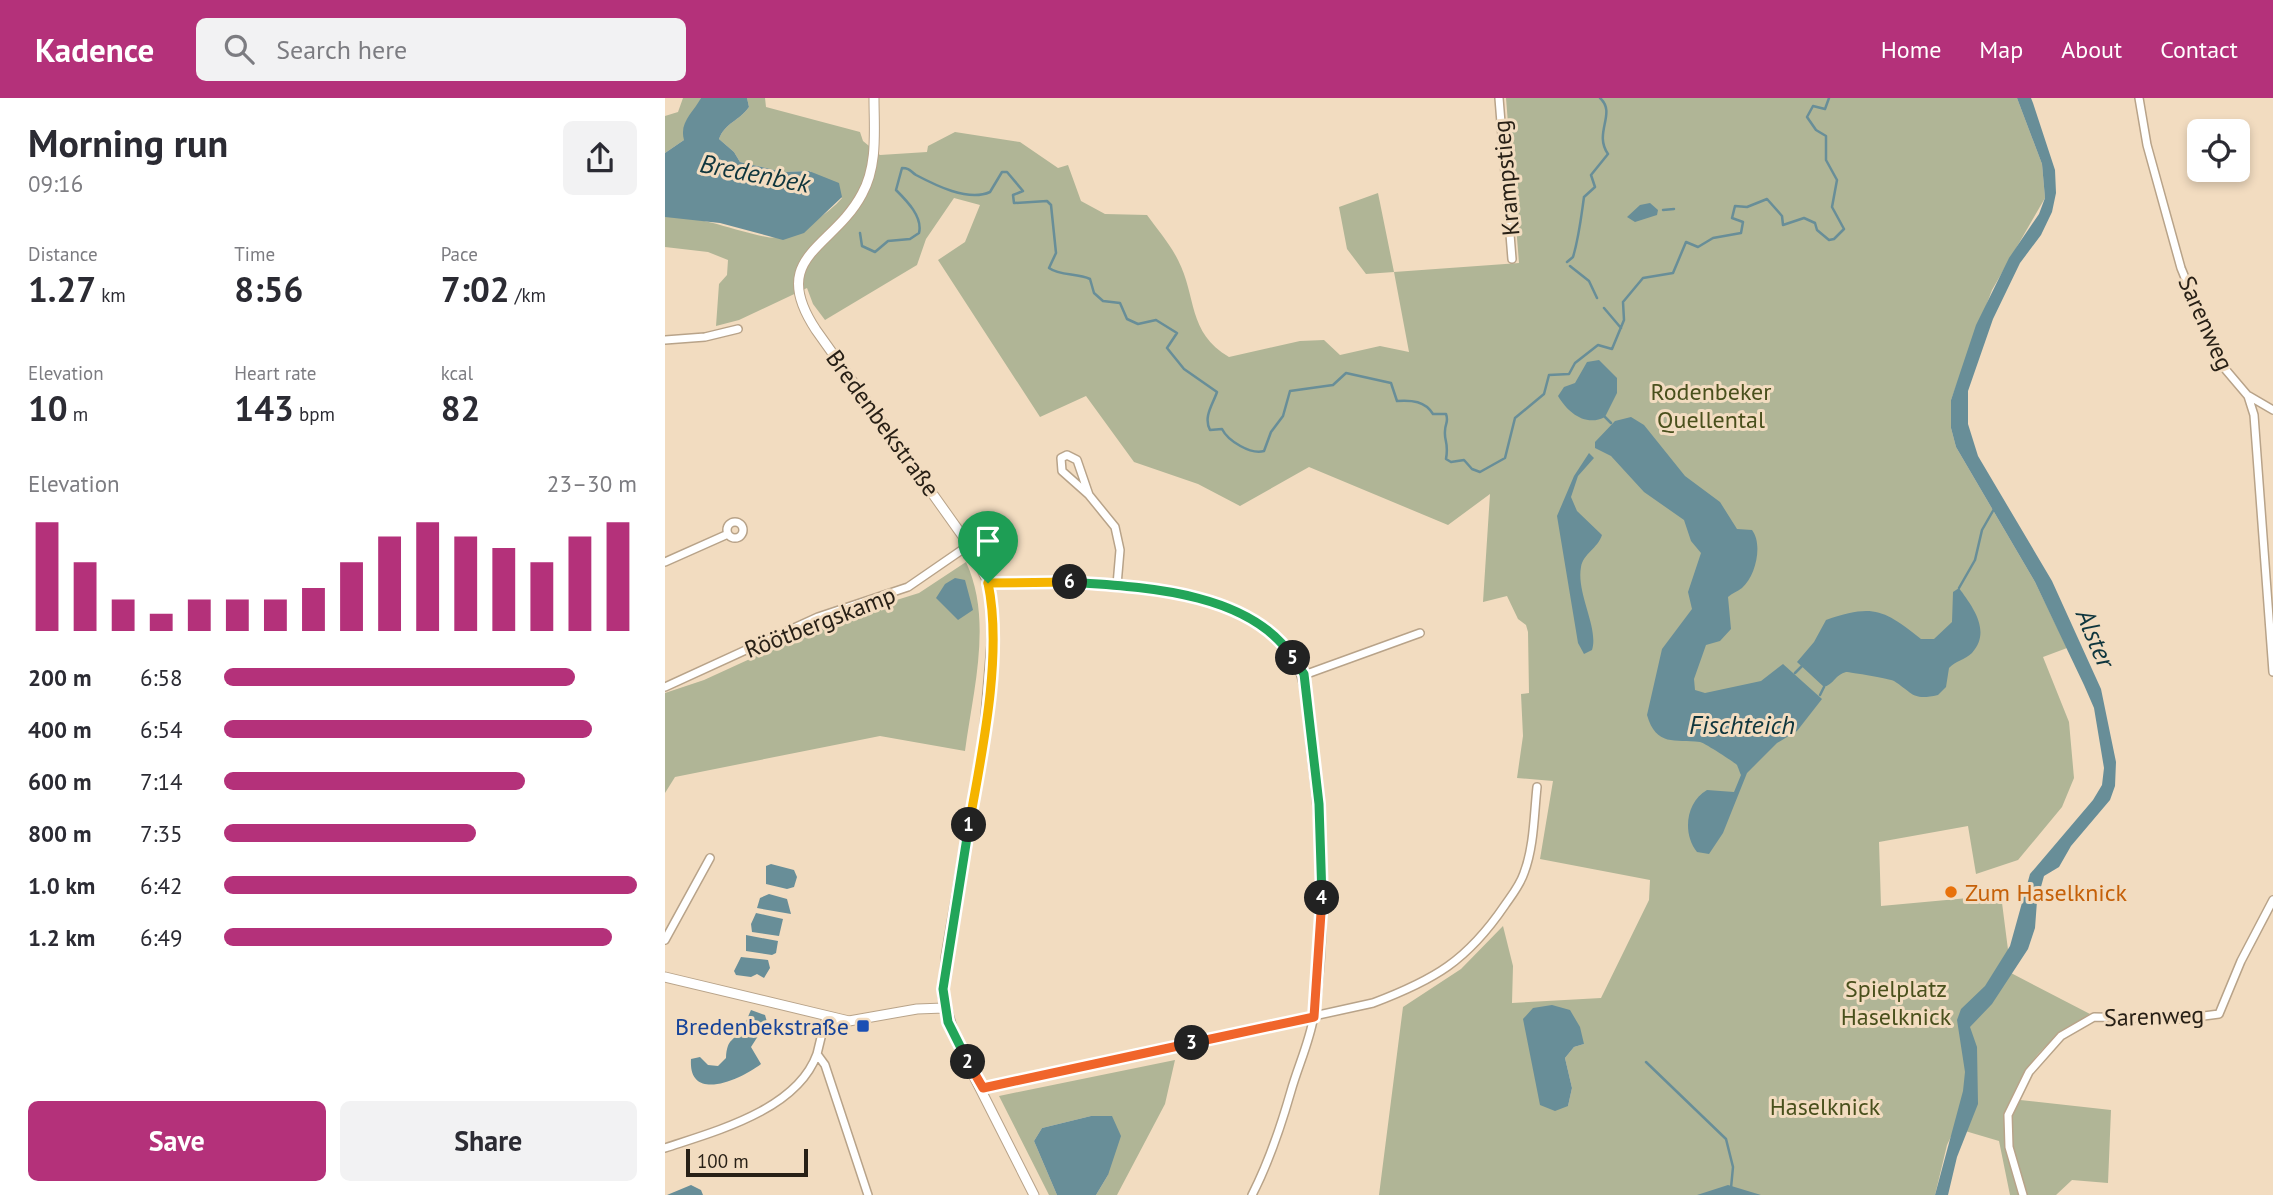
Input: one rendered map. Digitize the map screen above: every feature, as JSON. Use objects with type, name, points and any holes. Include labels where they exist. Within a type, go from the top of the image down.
[{"type":"street","name":"Bredenbekstraße","points":[[874,98],[873,163],[862,194],[818,242],[801,268],[798,285],[804,311],[969,545],[988,583],[993,628],[984,736],[946,956],[944,1007],[957,1043],[983,1088],[1034,1195]]},
{"type":"street","name":"Krampstieg","points":[[1499,98],[1513,258]]},
{"type":"street","name":"Sarenweg","points":[[2139,98],[2147,145],[2181,268],[2220,363],[2227,375],[2248,396],[2254,415],[2273,671]]},
{"type":"street","points":[[665,340],[705,337],[738,329]]},
{"type":"street","points":[[2248,396],[2273,410]]},
{"type":"street","points":[[1089,495],[1077,460],[1067,455],[1061,458],[1062,471],[1089,495],[1115,527],[1120,550],[1117,585]]},
{"type":"street","points":[[665,562],[728,534]]},
{"type":"street","name":"Röötbergskamp","points":[[665,687],[818,617],[908,587],[969,545]]},
{"type":"street","points":[[988,583],[1053,580],[1117,585],[1215,603],[1244,612],[1285,645],[1304,674],[1319,804],[1322,880],[1314,1017],[1283,1122],[1252,1195]]},
{"type":"street","points":[[1304,674],[1420,633]]},
{"type":"street","points":[[983,1088],[1314,1017],[1385,999],[1419,985],[1455,964],[1496,918],[1520,884],[1529,849],[1537,787]]},
{"type":"street","points":[[665,940],[710,858]]},
{"type":"street","name":"Sarenweg","points":[[2023,1195],[2009,1147],[2008,1115],[2029,1072],[2061,1036],[2094,1017],[2181,1019],[2219,1014],[2241,961],[2273,900]]},
{"type":"street","points":[[665,977],[826,1017],[854,1021],[944,1007]]},
{"type":"street","points":[[665,1148],[757,1115],[812,1068],[826,1017]]},
{"type":"street","points":[[817,1054],[825,1065],[867,1195]]},
{"type":"green space","points":[[683,98],[701,98],[684,140],[665,153],[665,116],[678,112]]},
{"type":"green space","name":"Rodenbeker Quellental","points":[[747,98],[765,98],[766,107],[860,132],[863,141],[880,155],[927,152],[928,146],[955,132],[1020,142],[1058,168],[1068,165],[1081,201],[1105,214],[1147,215],[1178,260],[1199,325],[1216,347],[1229,357],[1300,341],[1324,340],[1340,355],[1380,346],[1409,352],[1394,272],[1519,263],[1506,98],[2017,98],[2042,164],[2045,198],[1992,290],[1951,400],[1951,428],[1956,447],[2035,582],[2067,648],[2043,657],[2069,722],[2074,778],[2062,807],[2018,860],[1976,874],[1968,826],[1879,842],[1881,906],[2001,895],[2011,973],[2090,1014],[2043,1049],[2026,1071],[2011,1099],[2111,1110],[2108,1183],[2072,1180],[2056,1195],[2010,1195],[1999,1141],[1955,1128],[1947,1145],[1935,1195],[1379,1195],[1403,1007],[1461,969],[1503,926],[1513,966],[1512,1003],[1601,998],[1649,900],[1650,880],[1540,859],[1553,781],[1517,778],[1523,736],[1521,694],[1529,693],[1528,632],[1507,596],[1483,602],[1490,494],[1448,525],[1309,467],[1240,506],[1198,484],[1134,462],[1086,396],[1040,417],[938,260],[965,242],[980,205],[954,198],[926,239],[917,265],[825,320],[813,304],[807,288],[739,320],[716,326],[719,284],[727,275],[728,260],[708,252],[665,247],[665,217],[691,218],[775,237],[807,225],[828,212],[842,198],[810,171],[783,172],[740,162],[734,152],[719,139],[725,129],[749,107]],"holes":[[[1533,1008],[1584,1044],[1574,1047],[1565,1058],[1572,1088],[1568,1106]]]},
{"type":"green space","points":[[1378,193],[1394,272],[1366,274],[1347,249],[1339,207]]},
{"type":"green space","points":[[966,562],[974,584],[980,631],[976,680],[965,751],[880,736],[675,777],[665,793],[665,693],[704,680],[839,618],[919,593]]},
{"type":"green space","points":[[1175,1060],[1165,1104],[1117,1195],[1096,1195],[1108,1175],[1091,1116],[1042,1128],[1034,1141],[1057,1195],[1049,1195],[999,1096]]},
{"type":"water","points":[[701,98],[747,98],[749,107],[725,129],[719,139],[734,152],[740,162],[783,172],[809,171],[839,183],[842,197],[804,233],[783,240],[720,223],[665,217],[665,153],[684,140],[685,123]]},
{"type":"water","points":[[2017,98],[2031,98],[2055,170],[2056,193],[2052,212],[2041,235],[2020,263],[1993,319],[1968,391],[1968,424],[1978,456],[2052,581],[2101,689],[2116,762],[2115,786],[2110,800],[2071,846],[2059,867],[2044,876],[2037,901],[2035,928],[2028,949],[1992,1004],[1970,1027],[1977,1047],[1978,1104],[1957,1157],[1948,1195],[1935,1195],[1963,1091],[1965,1072],[1957,1020],[1961,1009],[1985,986],[2010,946],[2030,874],[2093,800],[2102,785],[2104,768],[2094,708],[2084,685],[2035,582],[1956,447],[1951,428],[1951,400],[1976,325],[2009,258],[2039,214],[2045,198],[2042,164]]},
{"type":"water","points":[[1650,203],[1658,210],[1657,215],[1635,222],[1627,217],[1640,205]]},
{"type":"water","points":[[1599,360],[1617,378],[1617,393],[1605,417],[1598,420],[1584,419],[1572,413],[1558,396],[1564,387],[1575,383],[1587,362]]},
{"type":"water","name":"Fischteich","points":[[1631,417],[1644,425],[1685,476],[1720,502],[1737,529],[1752,530],[1757,543],[1751,576],[1742,588],[1728,597],[1731,629],[1720,641],[1706,645],[1694,679],[1695,690],[1705,693],[1761,681],[1783,664],[1822,699],[1797,731],[1777,743],[1747,773],[1723,833],[1709,854],[1697,852],[1689,836],[1688,818],[1694,802],[1707,790],[1734,792],[1741,775],[1737,765],[1700,742],[1675,741],[1661,737],[1647,715],[1662,649],[1692,609],[1688,592],[1701,553],[1691,541],[1684,520],[1644,492],[1611,456],[1595,448],[1595,442],[1615,421]]},
{"type":"water","points":[[1589,453],[1594,458],[1578,476],[1571,497],[1577,511],[1602,535],[1581,567],[1582,588],[1593,631],[1592,650],[1584,654],[1578,643],[1557,516],[1574,476]]},
{"type":"water","points":[[955,578],[965,580],[973,610],[958,620],[936,598],[945,584]]},
{"type":"water","name":"Fischteich","points":[[1959,588],[1978,619],[1980,636],[1972,653],[1949,668],[1946,687],[1938,695],[1913,695],[1894,681],[1846,672],[1824,687],[1797,662],[1814,642],[1826,620],[1855,612],[1877,612],[1897,621],[1921,639],[1934,639],[1952,622],[1953,592]]},
{"type":"water","points":[[771,864],[794,870],[797,877],[794,887],[787,889],[766,884],[766,866]]},
{"type":"water","points":[[769,894],[787,899],[791,914],[757,908],[760,898]]},
{"type":"water","points":[[756,913],[783,919],[779,936],[752,932],[751,924]]},
{"type":"water","points":[[746,935],[778,941],[776,953],[772,955],[746,951]]},
{"type":"water","points":[[741,957],[768,960],[770,968],[764,978],[757,974],[751,977],[736,975],[734,971]]},
{"type":"water","points":[[1552,1005],[1570,1010],[1580,1027],[1584,1044],[1574,1047],[1565,1058],[1572,1088],[1568,1106],[1555,1111],[1540,1105],[1523,1019],[1533,1008]]},
{"type":"water","points":[[751,1010],[765,1015],[767,1022],[751,1047],[761,1064],[730,1081],[707,1084],[698,1081],[692,1073],[691,1059],[700,1057],[708,1065],[718,1066],[726,1058],[729,1043],[743,1028]]},
{"type":"water","points":[[1091,1116],[1112,1116],[1121,1136],[1108,1175],[1096,1195],[1057,1195],[1034,1141],[1042,1128]]},
{"type":"water","points":[[691,1185],[701,1190],[703,1195],[667,1195]]},
{"type":"water","points":[[1728,1185],[1761,1195],[1697,1195]]},
{"type":"waterway","points":[[1567,262],[1573,257],[1575,250],[1584,197],[1595,187],[1591,175],[1608,154],[1603,138],[1606,110],[1600,98]]},
{"type":"waterway","name":"Bredenbek","points":[[860,233],[862,246],[875,252],[888,241],[910,239],[919,233],[916,215],[896,190],[902,168],[942,187],[972,195],[990,192],[1002,172],[1007,172],[1023,191],[1013,195],[1014,203],[1047,201],[1051,205],[1056,253],[1049,268],[1090,279],[1094,293],[1103,301],[1120,303],[1127,319],[1138,324],[1156,320],[1177,333],[1167,348],[1184,369],[1217,392],[1208,415],[1210,430],[1222,429],[1240,446],[1253,451],[1264,451],[1271,432],[1283,416],[1290,391],[1333,385],[1346,373],[1391,383],[1397,401],[1418,402],[1433,414],[1446,414],[1446,459],[1451,462],[1464,460],[1472,469],[1480,472],[1505,458],[1515,418],[1544,394],[1549,375],[1569,374],[1575,363],[1598,345],[1612,349],[1624,320],[1623,302],[1643,278],[1673,273],[1686,242],[1698,247],[1713,238],[1741,233],[1743,222],[1732,218],[1735,206],[1747,207],[1767,199],[1782,216],[1783,225],[1804,218],[1815,223],[1817,230],[1829,240],[1834,239],[1844,229],[1832,207],[1837,180],[1826,160],[1826,136],[1816,130],[1807,117],[1813,106],[1825,109],[1829,98]]},
{"type":"waterway","points":[[1663,210],[1674,209]]},
{"type":"waterway","points":[[1570,266],[1589,281],[1597,298]]},
{"type":"waterway","points":[[1604,308],[1621,328]]},
{"type":"waterway","points":[[1605,417],[1611,423]]},
{"type":"waterway","points":[[1959,588],[1975,560],[1982,530],[1994,509]]},
{"type":"waterway","points":[[1795,673],[1802,666]]},
{"type":"waterway","points":[[1820,695],[1824,687]]},
{"type":"waterway","points":[[1646,1062],[1726,1139],[1733,1167],[1731,1188]]},
{"type":"place","name":"Zum Haselknick","points":[[1951,892]]},
{"type":"place","name":"Bredenbekstraße","points":[[863,1026]]},
{"type":"route","points":[[1053,580],[1117,585],[1215,603],[1244,612],[1285,645],[1304,674],[1319,804],[1321,929],[1314,1017],[983,1088],[948,1022],[943,989],[946,956],[984,736],[993,628],[992,599],[988,583],[1053,580]]},
{"type":"water label","name":"Alster","points":[[2096,638]]},
{"type":"park label","name":"Spielplatz Haselknick","points":[[1896,1002]]},
{"type":"park label","name":"Haselknick","points":[[1825,1106]]}]
